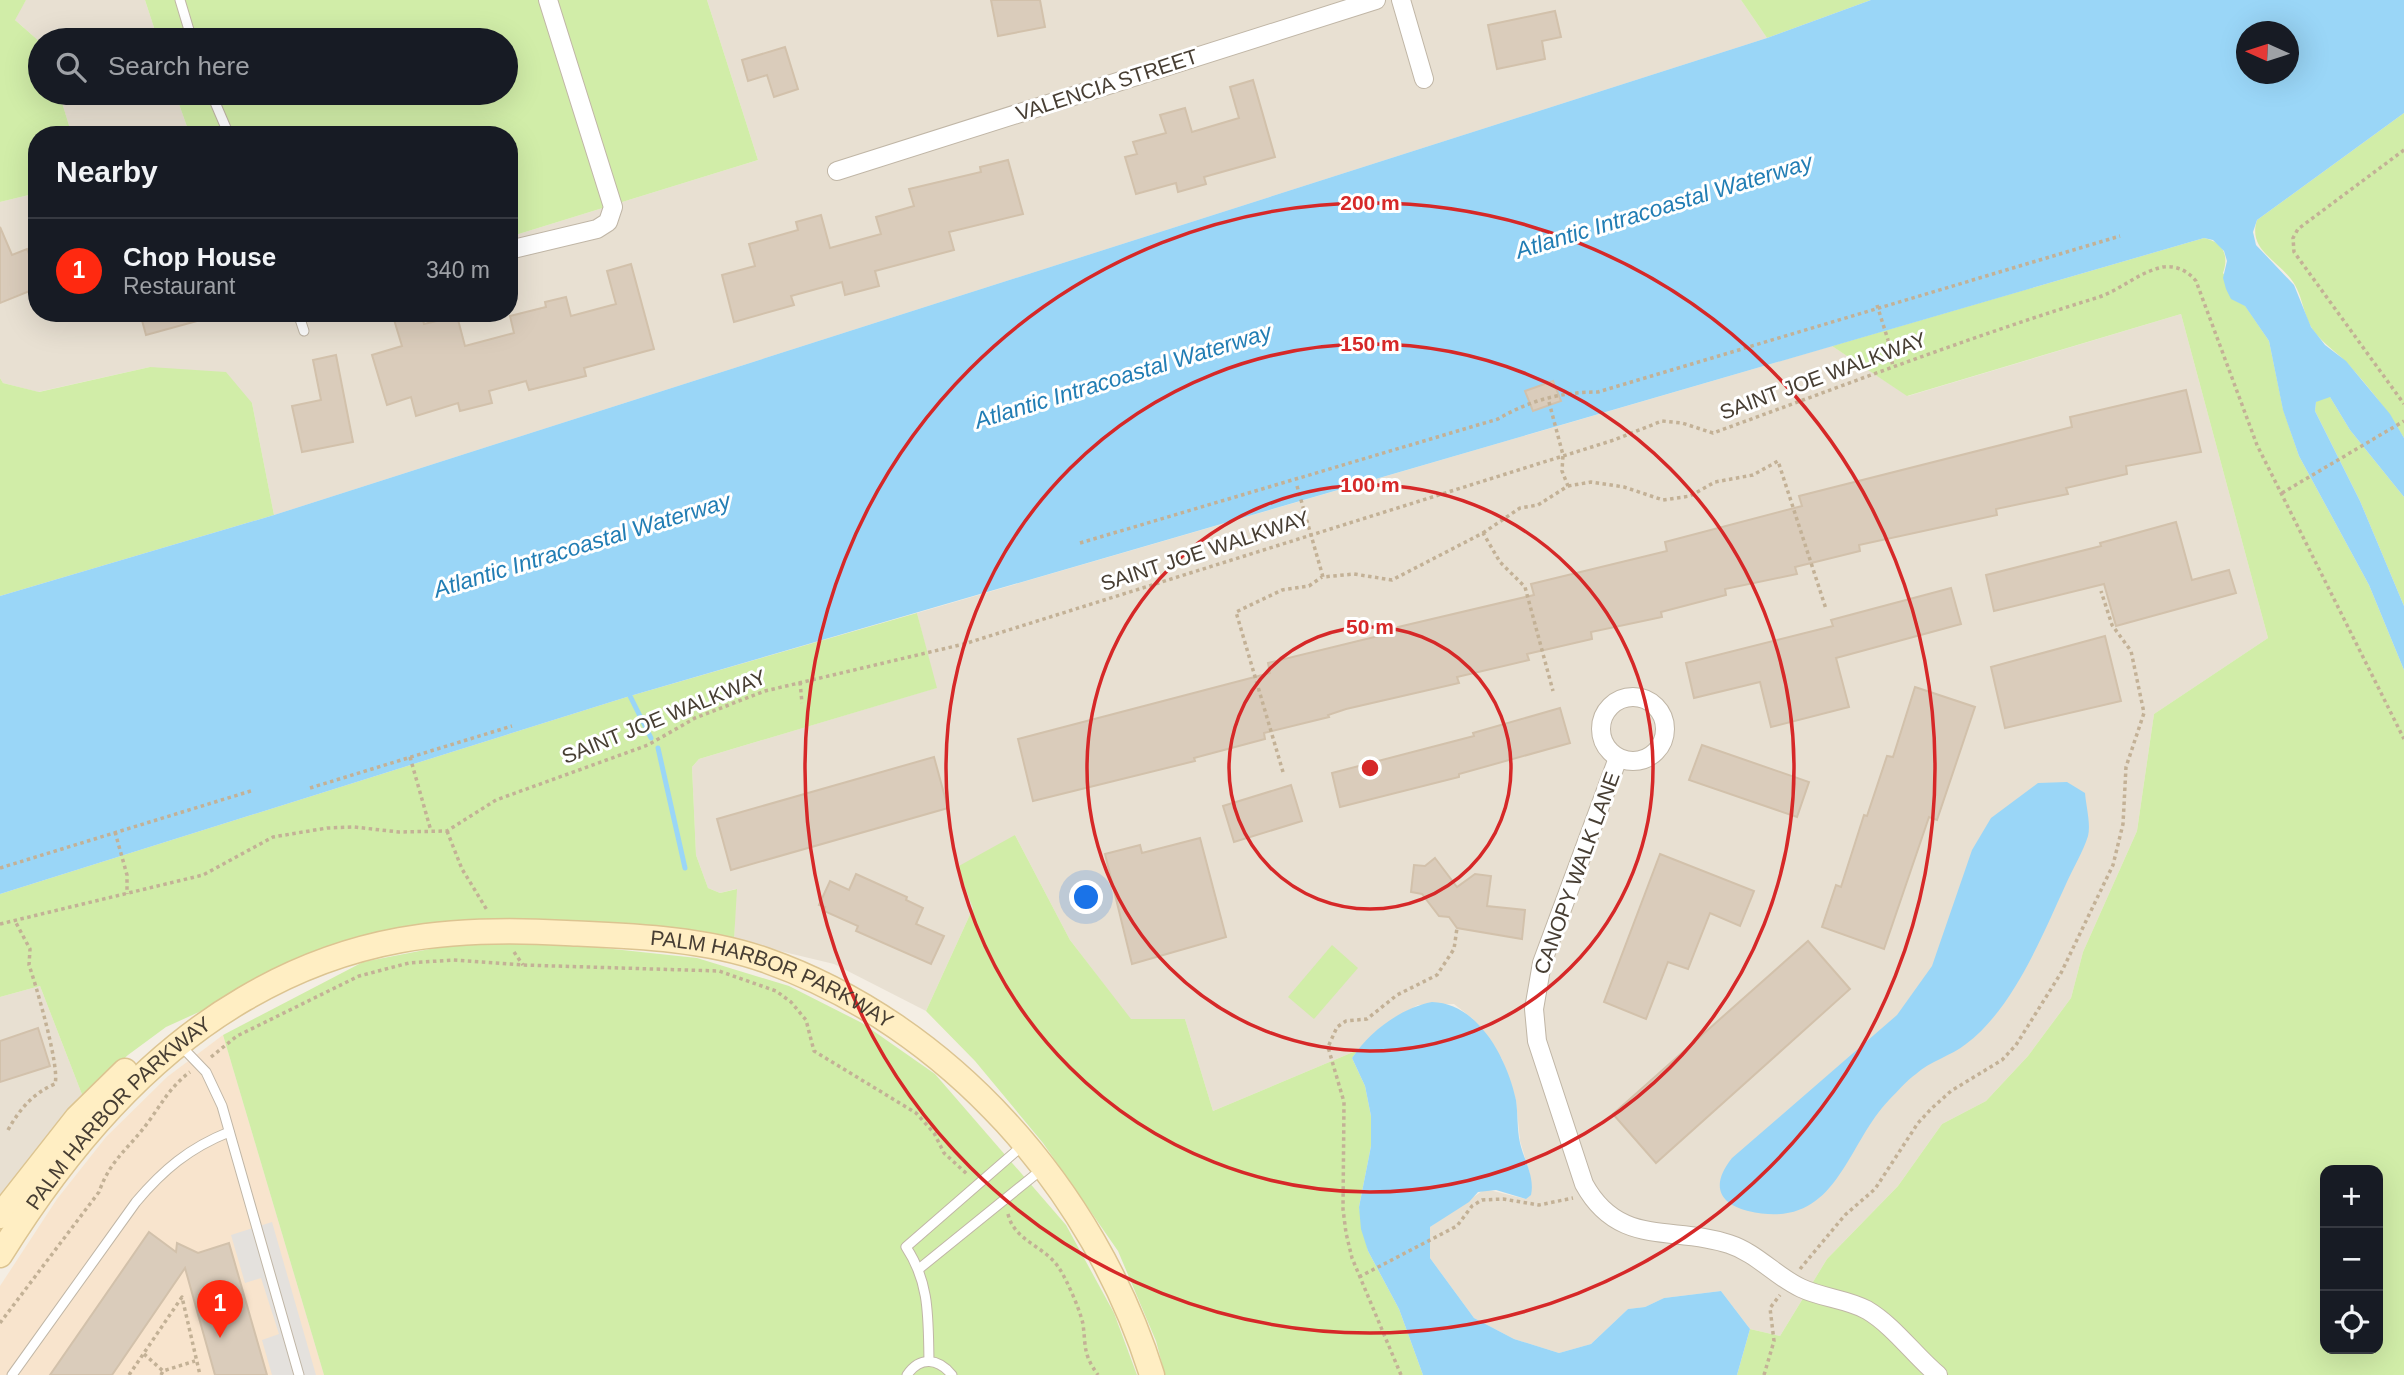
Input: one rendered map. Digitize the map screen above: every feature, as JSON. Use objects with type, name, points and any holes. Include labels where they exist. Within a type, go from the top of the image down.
[{"type":"street","points":[[518,248],[597,229],[608,222],[613,207],[548,0]]},
{"type":"street","name":"VALENCIA STREET","points":[[837,171],[1376,0]]},
{"type":"street","points":[[1401,0],[1424,79]]},
{"type":"street","name":"CANOPY WALK LANE","points":[[1589,1193],[1577,1170],[1537,1041],[1535,989],[1542,963],[1618,758]]},
{"type":"street","name":"PALM HARBOR PARKWAY","points":[[0,1216],[94,1100],[136,1062],[288,978],[364,948],[413,935],[500,929],[621,936],[692,944],[762,959],[838,991],[909,1033],[964,1080],[1024,1144],[1080,1217],[1106,1263],[1139,1336],[1152,1375]]},
{"type":"street","name":"PALM HARBOR PARKWAY","points":[[0,1255],[61,1165],[107,1111],[175,1040]]},
{"type":"street","points":[[1589,1193],[1605,1211],[1625,1225],[1647,1233],[1731,1244],[1759,1258],[1790,1282],[1866,1310],[1938,1375]]},
{"type":"lane","points":[[180,0],[188,28]]},
{"type":"lane","points":[[216,105],[225,126]]},
{"type":"lane","points":[[301,322],[304,331]]},
{"type":"lane","points":[[175,1040],[200,1064],[217,1093],[299,1375]]},
{"type":"lane","points":[[12,1375],[136,1202],[157,1178],[183,1154],[229,1132]]},
{"type":"lane","points":[[929,1360],[924,1283],[920,1268],[906,1247],[1024,1144]]},
{"type":"lane","points":[[920,1268],[1043,1169]]},
{"type":"lane","points":[[906,1375],[917,1363],[929,1360],[943,1365],[952,1375]]},
{"type":"path","points":[[2404,150],[2298,229],[2293,238],[2294,252],[2404,404]]},
{"type":"path","points":[[1080,543],[1498,419],[1521,405],[1571,392],[1598,392],[2120,236]]},
{"type":"path","name":"SAINT JOE WALKWAY","points":[[447,831],[508,795],[648,744],[695,718],[765,691],[964,644],[1563,455],[1662,421],[1682,422],[1713,433],[2025,319],[2101,297],[2146,272],[2170,267],[2189,272],[2196,281],[2256,445],[2404,739]]},
{"type":"path","points":[[1877,305],[1893,368]]},
{"type":"path","points":[[1549,402],[1563,455],[1562,471],[1568,486]]},
{"type":"path","points":[[2282,493],[2404,421]]},
{"type":"path","points":[[1283,772],[1236,612],[1282,590],[1309,586],[1323,577],[1354,575],[1392,580],[1483,533],[1521,508],[1538,505],[1568,486],[1591,482],[1624,487],[1663,500],[1690,496],[1715,482],[1753,475],[1778,461],[1826,608]]},
{"type":"path","points":[[1297,486],[1323,577]]},
{"type":"path","points":[[1483,533],[1500,562],[1525,587],[1553,691]]},
{"type":"path","points":[[1764,1375],[1774,1341],[1770,1308],[1818,1245],[1875,1189],[1918,1123],[1931,1109],[1951,1091],[2002,1060],[2016,1045],[2061,973],[2113,865],[2123,824],[2126,767],[2144,713],[2131,651],[2112,625],[2101,591]]},
{"type":"path","points":[[800,682],[802,703]]},
{"type":"path","points":[[310,788],[512,726]]},
{"type":"path","points":[[410,757],[431,831]]},
{"type":"path","points":[[0,867],[254,790]]},
{"type":"path","points":[[0,924],[203,875],[273,837],[327,828],[447,831],[462,869],[523,965]]},
{"type":"path","points":[[115,832],[127,876],[127,894]]},
{"type":"path","points":[[8,1130],[20,1108],[42,1089],[55,1084],[57,1077],[55,1056],[29,965],[30,949],[15,920]]},
{"type":"path","points":[[1401,1375],[1352,1258],[1343,1209],[1344,1102],[1328,1047],[1337,1027],[1346,1021],[1367,1018],[1397,995],[1437,975],[1454,948],[1457,928]]},
{"type":"path","points":[[0,1323],[99,1192],[107,1168],[149,1121],[177,1082],[237,1036],[359,976],[409,963],[453,960],[523,965],[719,971],[776,991],[791,1002],[806,1020],[814,1051],[916,1113],[934,1133],[944,1153],[980,1185]]},
{"type":"path","points":[[1359,1277],[1457,1226],[1472,1206],[1482,1200],[1503,1199],[1527,1205],[1548,1205],[1589,1193]]},
{"type":"path","points":[[1002,1202],[1010,1224],[1018,1235],[1052,1257],[1062,1272],[1083,1323],[1083,1350],[1098,1375]]},
{"type":"path","points":[[129,1375],[182,1297],[200,1375]]},
{"type":"path","points":[[144,1354],[162,1373],[195,1360]]},
{"type":"shaded area","points":[[26,0],[145,0],[154,28],[28,28],[28,31],[14,19]]},
{"type":"shaded area","points":[[707,0],[1741,0],[1767,38],[274,515],[252,403],[150,367],[38,392],[3,383],[0,378],[0,202],[28,195],[28,322],[518,322],[518,234],[758,160]]},
{"type":"shaded area","points":[[63,105],[179,105],[187,126],[69,126]]},
{"type":"shaded area","points":[[2181,314],[2268,638],[2154,714],[2137,831],[2083,952],[2071,998],[2028,1056],[1986,1101],[1942,1124],[1898,1186],[1827,1259],[1780,1336],[1750,1329],[1721,1291],[1664,1298],[1645,1307],[1628,1309],[1591,1344],[1559,1353],[1514,1339],[1474,1318],[1430,1258],[1430,1227],[1485,1189],[1526,1199],[1530,1174],[1520,1141],[1516,1100],[1502,1059],[1473,1019],[1454,1004],[1418,1005],[1394,1018],[1358,1050],[1213,1111],[1185,1019],[1131,1020],[1070,940],[1015,835],[973,908],[926,1011],[834,964],[734,940],[736,889],[720,893],[708,888],[696,855],[692,767],[699,759],[936,688],[917,613],[1832,346],[1908,396]]},
{"type":"shaded area","points":[[40,986],[83,1097],[0,1198],[0,997]]},
{"type":"shaded area","points":[[223,1035],[324,1375],[0,1375],[0,1286],[57,1199],[106,1137],[167,1077]]},
{"type":"shaded area","points":[[272,1222],[316,1375],[272,1375],[262,1340],[279,1334],[261,1278],[245,1283],[231,1235]]},
{"type":"green space","points":[[0,0],[26,0],[15,20],[28,31],[28,105],[63,105],[69,126],[28,126],[28,195],[0,202]]},
{"type":"green space","points":[[145,0],[707,0],[758,160],[518,234],[518,126],[187,126],[179,105],[518,105],[518,28],[154,28]]},
{"type":"green space","points":[[1741,0],[1871,0],[1767,38]]},
{"type":"green space","points":[[2404,113],[2404,438],[2363,381],[2313,330],[2295,285],[2261,248],[2255,231],[2257,220]]},
{"type":"green space","points":[[2204,238],[2220,246],[2225,256],[2223,273],[2269,341],[2283,409],[2299,456],[2369,585],[2404,670],[2404,1375],[1737,1375],[1750,1329],[1780,1336],[1827,1259],[1898,1186],[1942,1124],[1986,1101],[2028,1056],[2071,998],[2083,952],[2137,831],[2154,714],[2268,638],[2181,314],[1907,396],[1832,346]]},
{"type":"green space","points":[[150,367],[226,372],[252,403],[274,515],[0,596],[0,378],[3,383],[39,392]]},
{"type":"green space","points":[[2322,397],[2330,397],[2350,430],[2404,497],[2404,606],[2360,501],[2315,411],[2316,402]]},
{"type":"green space","points":[[917,613],[937,688],[699,759],[692,767],[696,855],[708,888],[720,893],[737,889],[734,940],[472,920],[410,926],[360,939],[166,1027],[128,1055],[83,1097],[40,986],[0,997],[0,894],[630,696]]},
{"type":"green space","points":[[1015,835],[1070,940],[1131,1019],[1185,1019],[1213,1111],[1358,1050],[1352,1058],[1365,1086],[1371,1116],[1371,1146],[1359,1207],[1368,1251],[1399,1309],[1423,1375],[1165,1375],[1156,1341],[1118,1251],[1043,1143],[975,1061],[926,1011],[973,908],[957,867]]},
{"type":"green space","points":[[471,941],[585,946],[697,958],[789,986],[862,1023],[935,1074],[1066,1225],[1114,1313],[1137,1375],[324,1375],[223,1035],[363,962]]},
{"type":"green space","points":[[1332,945],[1358,968],[1314,1019],[1288,997]]},
{"type":"water","name":"Atlantic Intracoastal Waterway","points":[[1871,0],[2404,0],[2404,113],[2257,220],[2253,232],[2256,245],[2294,285],[2311,327],[2325,345],[2346,361],[2390,414],[2404,438],[2404,497],[2350,430],[2330,397],[2316,402],[2315,411],[2360,501],[2404,606],[2404,670],[2369,585],[2299,456],[2283,410],[2269,341],[2245,306],[2231,299],[2226,289],[2223,278],[2227,261],[2224,251],[2213,240],[2204,238],[630,696],[0,894],[0,596],[274,515],[1767,38]]},
{"type":"water","points":[[2067,782],[2085,793],[2088,836],[2025,970],[1998,1012],[1966,1044],[1922,1069],[1902,1086],[1874,1119],[1835,1181],[1820,1198],[1801,1209],[1778,1214],[1748,1211],[1729,1203],[1720,1191],[1720,1184],[1732,1158],[1897,1015],[1932,966],[1972,850],[1991,818],[2038,783]]},
{"type":"water","points":[[1432,1002],[1463,1012],[1476,1022],[1498,1051],[1512,1084],[1520,1143],[1532,1182],[1531,1195],[1526,1199],[1496,1190],[1478,1192],[1469,1202],[1430,1227],[1430,1258],[1474,1318],[1514,1339],[1559,1353],[1591,1344],[1628,1309],[1645,1307],[1664,1298],[1721,1291],[1750,1329],[1737,1375],[1423,1375],[1399,1309],[1368,1251],[1361,1229],[1359,1207],[1371,1146],[1371,1116],[1365,1086],[1352,1058],[1387,1022],[1409,1009]]},
{"type":"building","points":[[991,0],[1040,0],[1045,27],[998,36]]},
{"type":"building","points":[[1555,11],[1561,37],[1542,41],[1545,59],[1497,69],[1488,25]]},
{"type":"building","points":[[785,47],[798,89],[774,97],[767,75],[748,81],[742,60]]},
{"type":"building","points":[[1253,80],[1275,157],[1204,177],[1206,184],[1178,192],[1176,183],[1136,194],[1125,157],[1137,154],[1133,142],[1166,133],[1160,115],[1185,108],[1192,132],[1239,118],[1230,87]]},
{"type":"building","points":[[1008,160],[1023,214],[949,232],[954,250],[875,271],[879,286],[845,295],[842,282],[791,296],[794,305],[734,322],[722,275],[755,266],[749,244],[798,230],[796,222],[821,215],[830,248],[881,234],[876,217],[914,206],[909,189],[981,172],[980,167]]},
{"type":"building","points":[[0,227],[12,255],[27,249],[28,292],[0,303]]},
{"type":"building","points":[[631,264],[654,349],[584,368],[586,376],[529,390],[526,381],[489,391],[492,403],[460,411],[458,403],[416,416],[411,397],[387,405],[372,355],[402,346],[395,322],[459,322],[465,346],[514,333],[511,322],[518,322],[518,314],[546,307],[545,302],[566,297],[571,316],[616,304],[607,271]]},
{"type":"building","points":[[142,322],[193,322],[146,335]]},
{"type":"building","points":[[336,355],[353,442],[302,452],[292,406],[321,400],[313,360]]},
{"type":"building","points":[[1553,381],[1561,401],[1533,411],[1525,391]]},
{"type":"building","points":[[2186,390],[2201,452],[2126,466],[2127,474],[2066,488],[2068,494],[1996,509],[1997,515],[1859,545],[1860,551],[1795,567],[1797,574],[1725,589],[1726,595],[1661,612],[1662,617],[1591,632],[1592,639],[1527,654],[1529,660],[1457,677],[1459,683],[1346,709],[1328,715],[1329,717],[1264,733],[1265,739],[1194,758],[1195,761],[1033,801],[1018,739],[1270,673],[1268,663],[1399,631],[1398,627],[1534,595],[1531,584],[1667,551],[1665,542],[1802,506],[1799,496],[2072,427],[2070,417]]},
{"type":"building","points":[[2176,522],[2192,580],[2229,570],[2236,593],[2116,626],[2104,584],[1994,611],[1986,575],[2101,546],[2100,543]]},
{"type":"building","points":[[1951,588],[1961,624],[1836,658],[1849,707],[1771,727],[1760,682],[1694,698],[1686,663],[1833,626],[1831,620]]},
{"type":"building","points":[[2105,636],[2121,701],[2005,728],[1991,667]]},
{"type":"building","points":[[1915,687],[1975,707],[1937,820],[1929,817],[1884,949],[1822,927],[1836,885],[1841,887],[1864,815],[1867,816],[1887,756],[1893,757]]},
{"type":"building","points":[[1560,708],[1570,743],[1459,774],[1459,777],[1340,807],[1332,773],[1474,736],[1473,733]]},
{"type":"building","points":[[1702,745],[1809,782],[1797,817],[1689,780]]},
{"type":"building","points":[[934,757],[948,808],[731,870],[717,819]]},
{"type":"building","points":[[1291,785],[1302,821],[1234,842],[1223,806]]},
{"type":"building","points":[[1200,838],[1226,937],[1132,964],[1105,854],[1140,845],[1142,853]]},
{"type":"building","points":[[1660,854],[1754,891],[1740,926],[1710,913],[1688,969],[1668,962],[1646,1019],[1604,1002]]},
{"type":"building","points":[[1435,858],[1457,887],[1475,874],[1491,876],[1487,906],[1525,910],[1522,939],[1457,928],[1449,917],[1439,916],[1422,894],[1411,892],[1414,865],[1425,866]]},
{"type":"building","points":[[856,874],[907,897],[906,900],[923,908],[916,924],[944,936],[931,964],[856,931],[858,926],[824,911],[825,907],[819,905],[830,881],[849,890]]},
{"type":"building","points":[[1808,941],[1850,989],[1656,1163],[1613,1114]]},
{"type":"building","points":[[38,1028],[50,1066],[0,1082],[0,1041]]},
{"type":"building","points":[[149,1232],[176,1252],[177,1243],[198,1253],[229,1243],[267,1375],[215,1375],[185,1268],[112,1375],[50,1375]]},
{"type":"waterway","points":[[630,696],[651,738]]},
{"type":"waterway","points":[[658,748],[685,868]]},
{"type":"place","name":"Chop House","points":[[220,1338]]}]
